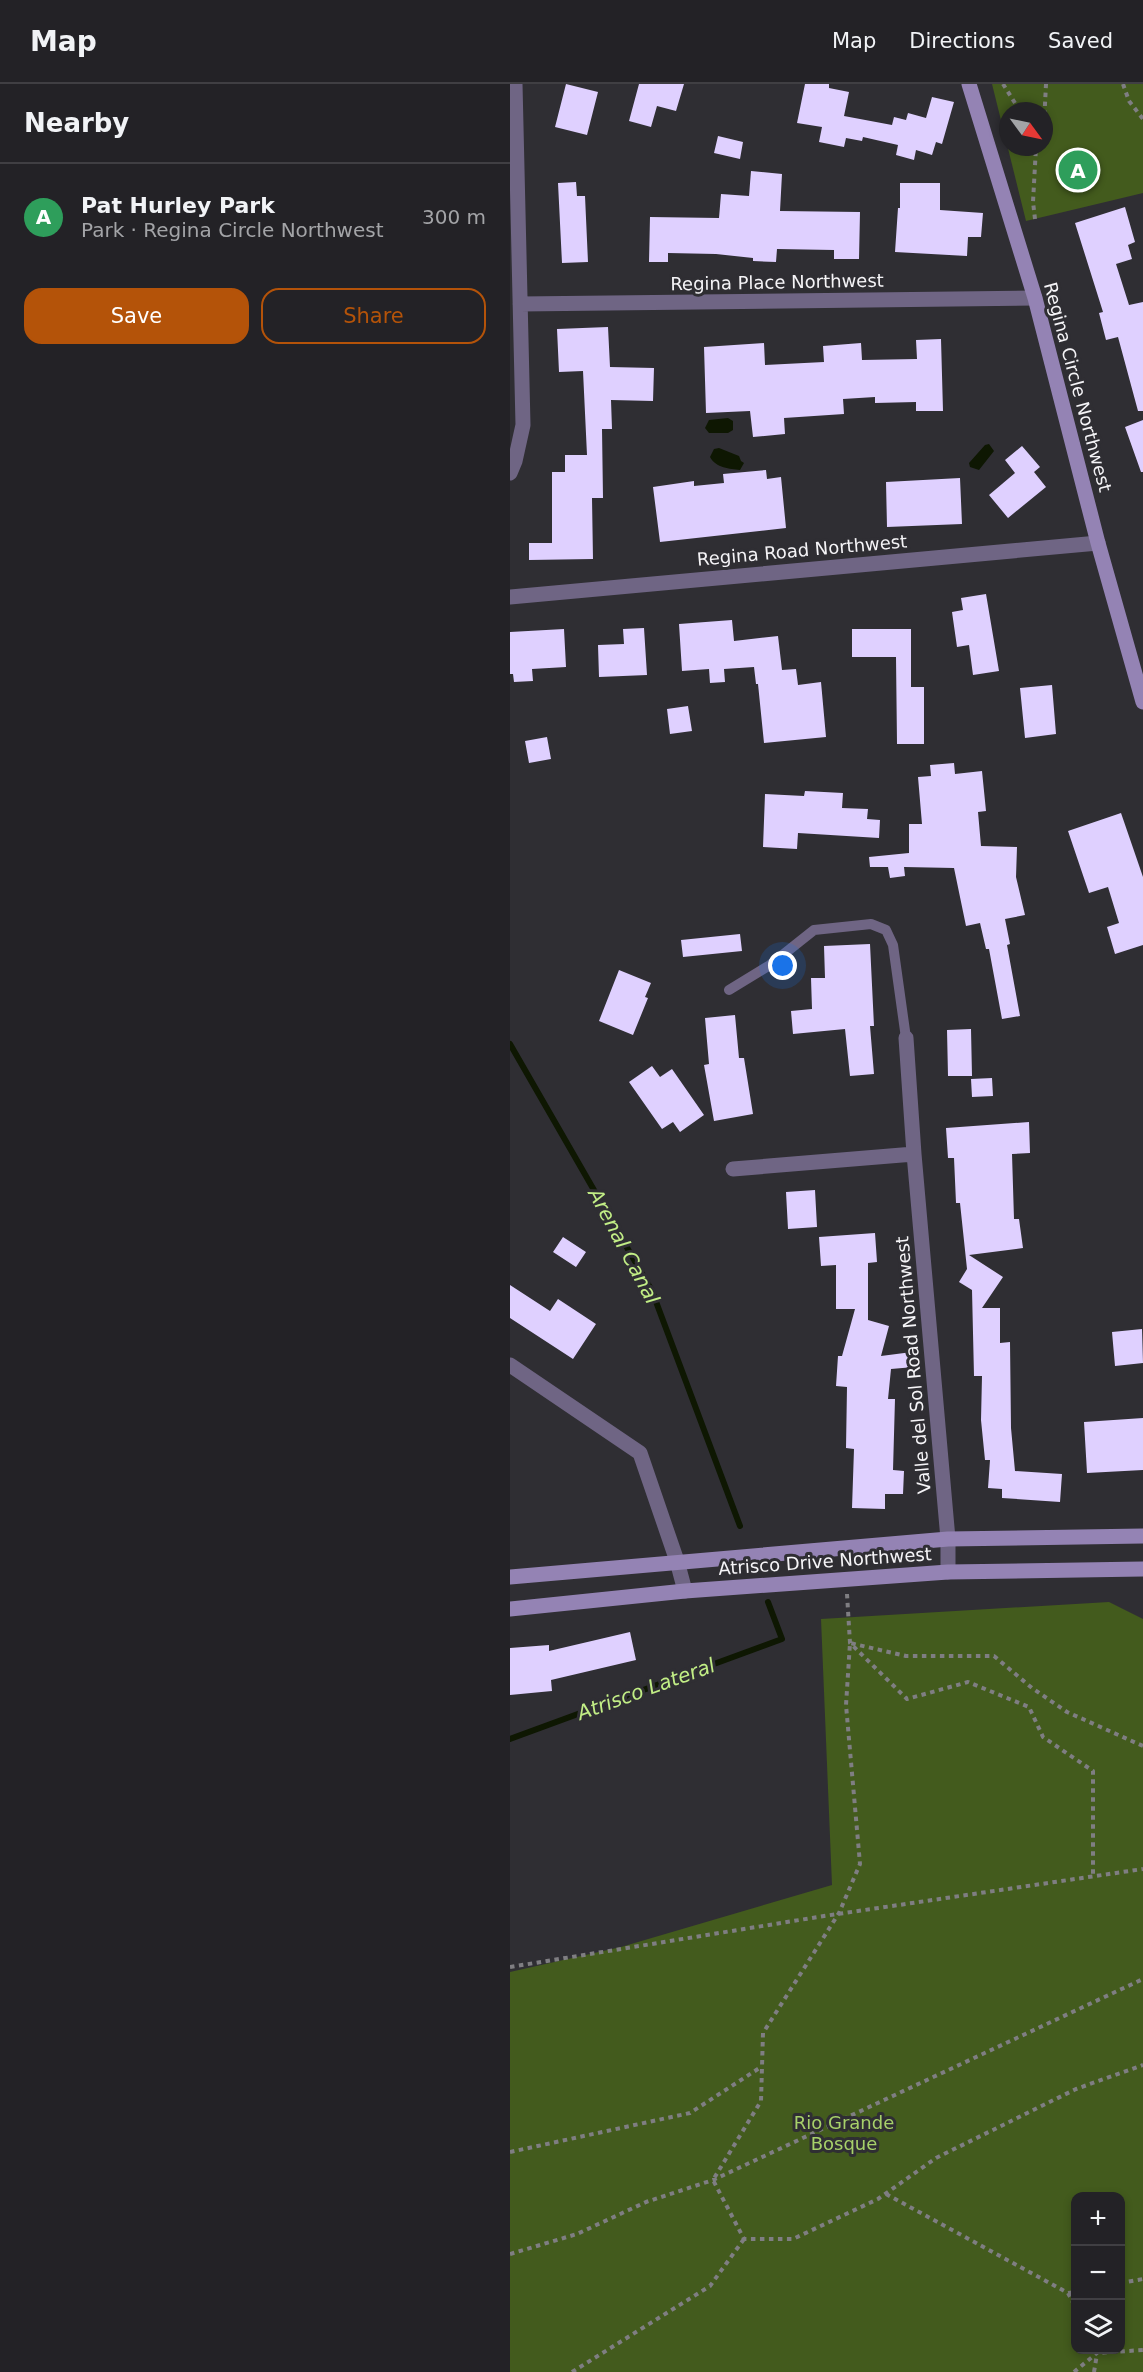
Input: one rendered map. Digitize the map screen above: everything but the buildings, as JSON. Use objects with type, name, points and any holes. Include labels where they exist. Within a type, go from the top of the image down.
[{"type":"main road","name":"Regina Circle Northwest","points":[[969,84],[1035,298],[1098,543],[1143,702]]},
{"type":"main road","name":"Atrisco Drive Northwest","points":[[510,1577],[948,1539],[1143,1536]]},
{"type":"main road","name":"Atrisco Drive Northwest","points":[[510,1609],[685,1591],[948,1572],[1143,1569]]},
{"type":"street","points":[[510,472],[516,461],[523,425],[515,84]]},
{"type":"street","name":"Regina Place Northwest","points":[[520,304],[1035,298]]},
{"type":"street","name":"Regina Road Northwest","points":[[510,597],[1098,543]]},
{"type":"street","name":"Valle del Sol Road Northwest","points":[[906,1038],[948,1539],[948,1572]]},
{"type":"street","points":[[733,1169],[914,1154]]},
{"type":"street","points":[[510,1365],[640,1453],[685,1591]]},
{"type":"lane","points":[[729,990],[770,965],[814,930],[871,924],[886,930],[893,945],[906,1038]]},
{"type":"path","points":[[1003,84],[1014,102]]},
{"type":"path","points":[[1045,102],[1046,84]]},
{"type":"path","points":[[1123,84],[1129,101],[1143,119]]},
{"type":"path","points":[[1035,219],[1033,202],[1036,156]]},
{"type":"path","points":[[713,2180],[761,2101],[763,2033],[839,1913],[860,1864],[846,1705],[850,1643],[847,1593]]},
{"type":"path","points":[[850,1643],[906,1656],[994,1656],[1032,1688],[1067,1712],[1143,1746]]},
{"type":"path","points":[[850,1643],[907,1699],[968,1682],[1029,1707],[1042,1737],[1094,1771],[1093,1876]]},
{"type":"path","points":[[510,1967],[839,1913],[1143,1869]]},
{"type":"path","points":[[510,2254],[577,2234],[646,2202],[713,2180],[1143,1979]]},
{"type":"path","points":[[744,2239],[793,2239],[886,2194],[936,2157],[1076,2089],[1143,2065]]},
{"type":"path","points":[[510,2152],[690,2113],[762,2067]]},
{"type":"path","points":[[713,2180],[744,2239]]},
{"type":"path","points":[[886,2194],[1068,2294],[1071,2300]]},
{"type":"path","points":[[572,2372],[710,2286],[744,2239]]},
{"type":"path","points":[[1125,2282],[1143,2279]]},
{"type":"path","points":[[1125,2350],[1143,2350]]},
{"type":"path","points":[[1074,2372],[1093,2354]]},
{"type":"path","points":[[1094,2372],[1096,2354]]},
{"type":"green space","points":[[992,84],[1143,84],[1143,193],[1026,221],[1010,156],[1053,156],[1053,102],[999,102],[999,112]]},
{"type":"green space","name":"Rio Grande Bosque","points":[[1109,1602],[1143,1619],[1143,2372],[510,2372],[510,1972],[621,1947],[832,1885],[821,1619]]},
{"type":"shaded area","points":[[728,418],[733,421],[733,430],[728,433],[709,433],[705,428],[709,420]]},
{"type":"shaded area","points":[[989,444],[994,451],[979,470],[970,467],[969,463],[985,445]]},
{"type":"shaded area","points":[[719,448],[739,456],[744,463],[740,470],[724,467],[713,461],[710,457],[714,449]]},
{"type":"waterway","name":"Arenal Canal","points":[[510,1044],[652,1291],[740,1526]]},
{"type":"waterway","name":"Atrisco Lateral","points":[[510,1739],[782,1639],[768,1602]]},
{"type":"place","name":"Pat Hurley Park","points":[[1078,170]]}]
